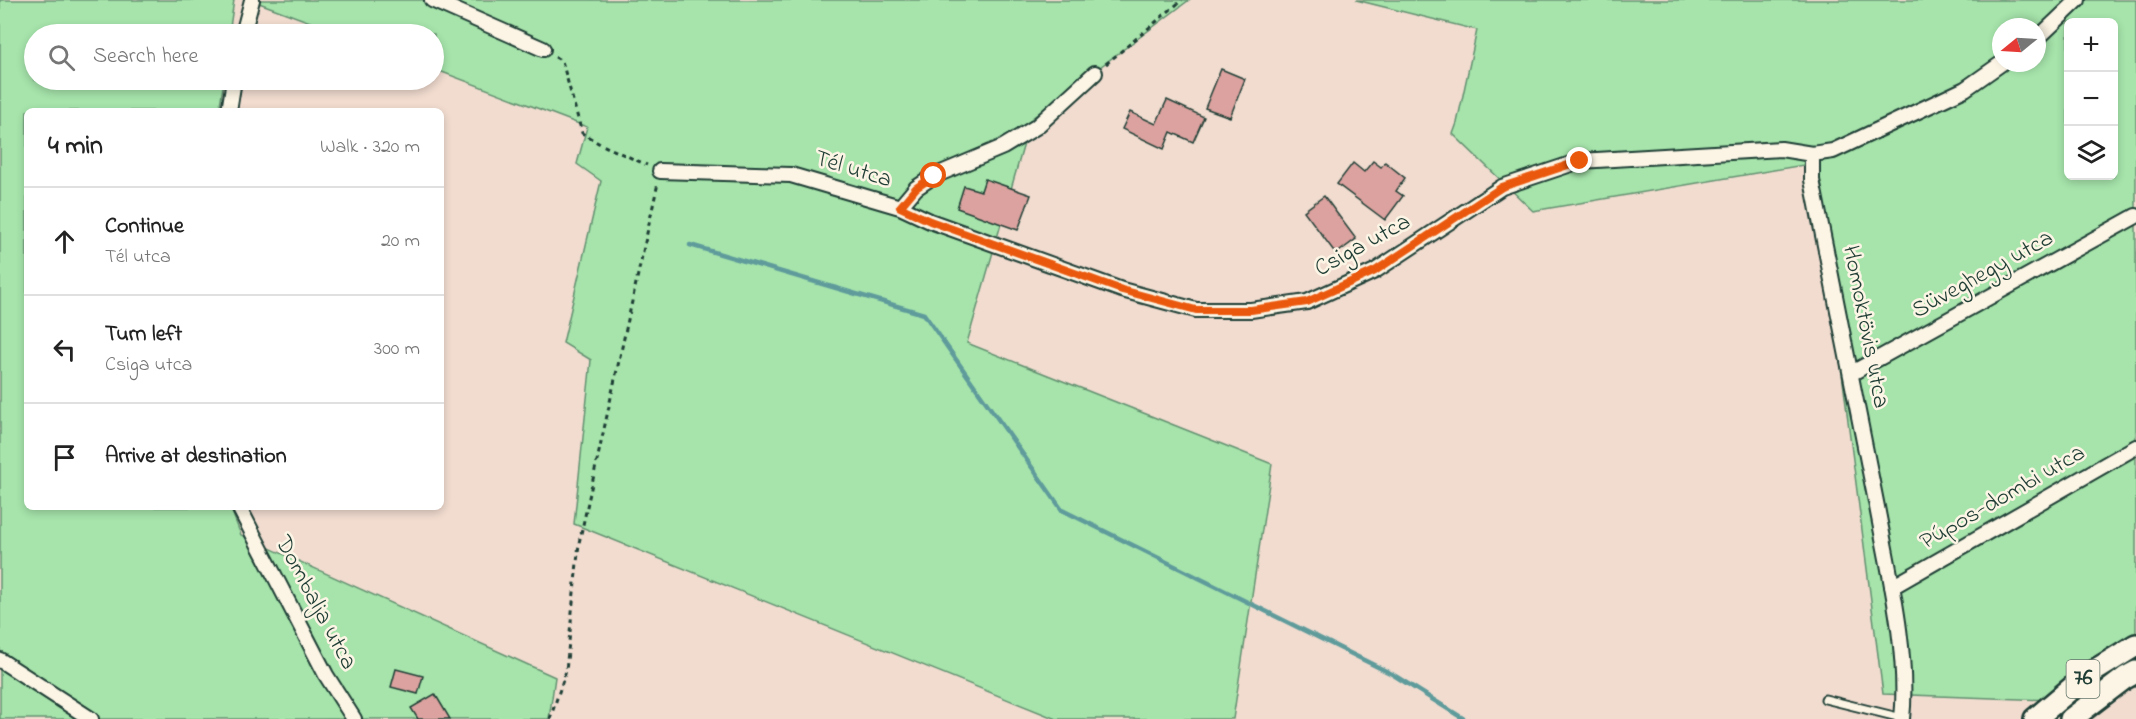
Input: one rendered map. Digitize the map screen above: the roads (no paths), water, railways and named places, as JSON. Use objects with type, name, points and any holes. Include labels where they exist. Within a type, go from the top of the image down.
[{"type":"main road","name":"76","points":[[2035,719],[2086,676],[2136,645]]},
{"type":"main road","name":"76","points":[[2071,719],[2136,672]]},
{"type":"street","points":[[246,24],[252,0]]},
{"type":"street","points":[[432,0],[543,49]]},
{"type":"street","points":[[2046,30],[2078,0]]},
{"type":"street","points":[[1812,154],[1833,151],[1965,88],[1992,70]]},
{"type":"street","name":"Tél utca","points":[[660,171],[791,175],[900,207],[916,188],[934,176],[1003,147],[1036,127],[1095,73]]},
{"type":"street","points":[[229,108],[232,90]]},
{"type":"street","name":"Csiga utca","points":[[900,207],[930,221],[1122,290],[1196,310],[1251,310],[1307,302],[1375,271],[1502,187],[1580,161],[1781,149],[1812,154]]},
{"type":"street","name":"Homoktövis utca","points":[[1812,154],[1812,180],[1852,373],[1892,587],[1904,691],[1902,718]]},
{"type":"street","name":"Süveghegy utca","points":[[1852,373],[2136,216]]},
{"type":"street","name":"Púpos-dombi utca","points":[[1892,587],[2136,447]]},
{"type":"street","name":"Dombalja utca","points":[[241,510],[326,675],[354,719]]},
{"type":"street","points":[[0,660],[91,719]]},
{"type":"lane","points":[[1825,699],[1902,718]]},
{"type":"waterway","points":[[690,245],[924,314],[1062,510],[1392,674],[1464,719]]}]
